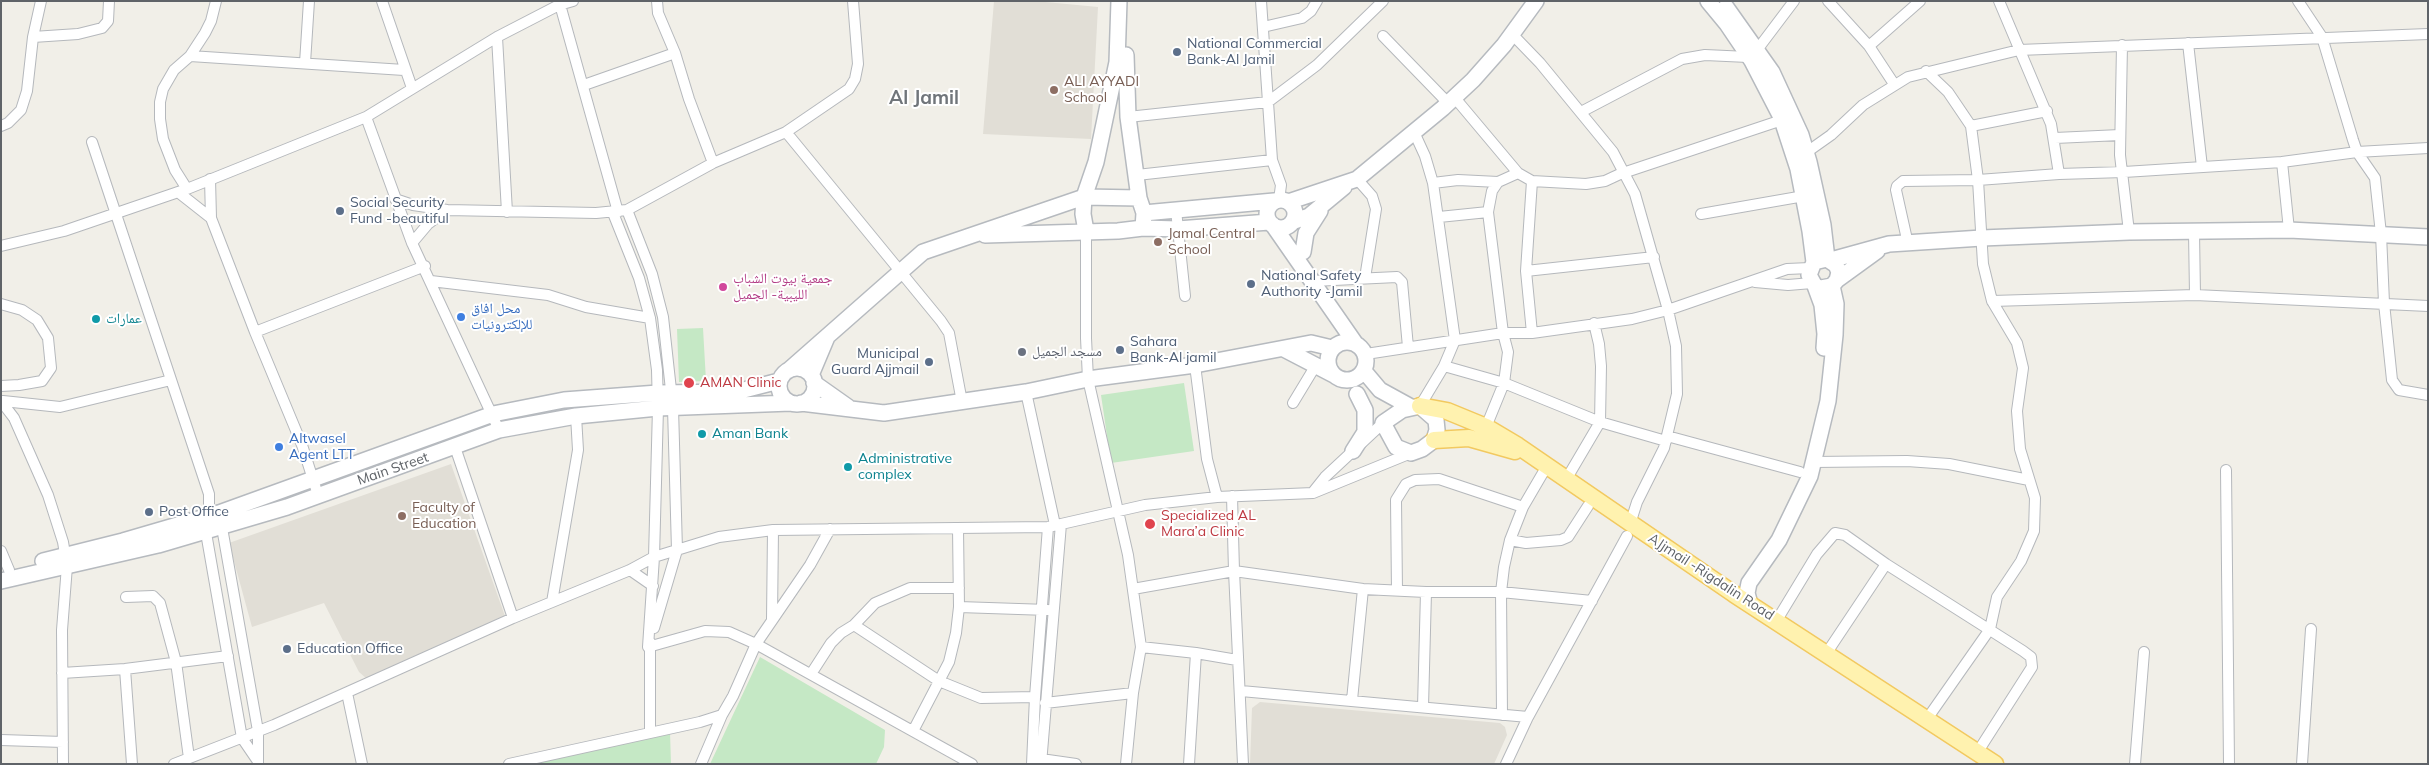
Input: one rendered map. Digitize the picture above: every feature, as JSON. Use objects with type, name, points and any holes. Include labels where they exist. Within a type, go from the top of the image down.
[{"type":"main road","name":"AJjmail -Rigdalin Road","points":[[1416,406],[1447,412],[1486,427],[1567,478],[1628,530]]},
{"type":"main road","name":"AJjmail -Rigdalin Road","points":[[1434,440],[1459,437],[1486,442],[1516,452],[1544,471],[1588,506],[1628,530],[1682,568],[1733,598],[1976,758],[1995,764]]},
{"type":"main road","name":"AJjmail -Rigdalin Road","points":[[1733,598],[1750,604],[1777,620],[1927,719],[1976,758]]},
{"type":"street","points":[[1,126],[8,123],[21,110],[27,91],[33,37],[41,1]]},
{"type":"street","points":[[33,37],[78,34],[102,28],[108,22],[109,1]]},
{"type":"street","points":[[212,218],[183,190],[163,139],[160,102],[163,89],[174,70],[190,56],[211,21],[216,1]]},
{"type":"street","points":[[304,63],[309,1]]},
{"type":"street","points":[[382,1],[404,70],[412,88]]},
{"type":"street","points":[[1,246],[64,231],[183,190],[366,117],[497,37],[559,3],[573,1]]},
{"type":"street","points":[[657,1],[658,13],[675,53],[689,99],[713,163]]},
{"type":"street","points":[[395,199],[413,205],[447,210],[507,212],[620,211],[713,163],[786,132],[840,97],[855,79],[858,64],[853,1]]},
{"type":"street","points":[[1119,1],[1117,62],[1096,162],[1084,197],[1083,214],[1086,231],[1088,379],[1119,510],[1141,647],[1133,693],[1126,764]]},
{"type":"street","points":[[1129,1],[1125,74],[1128,117],[1143,221]]},
{"type":"street","points":[[1261,1],[1272,160],[1281,185],[1280,201]]},
{"type":"street","points":[[1263,27],[1302,18],[1311,11],[1317,1]]},
{"type":"street","points":[[1128,117],[1268,102],[1317,66],[1383,1]]},
{"type":"street","points":[[1510,38],[1536,1]]},
{"type":"street","points":[[1143,221],[1178,229],[1252,224],[1271,224],[1281,228],[1309,216],[1452,100],[1545,1]]},
{"type":"street","points":[[1708,1],[1753,53],[1781,90],[1807,152],[1823,225],[1818,270],[1825,334],[1818,399],[1800,472],[1772,535],[1733,598]]},
{"type":"street","points":[[1721,1],[1753,53],[1782,120],[1804,196],[1821,288],[1835,283],[1859,262],[1888,244]]},
{"type":"street","points":[[1753,53],[1794,1]]},
{"type":"street","points":[[1828,1],[1869,46],[1894,84]]},
{"type":"street","points":[[1869,46],[1920,1]]},
{"type":"street","points":[[1999,1],[2047,112],[2055,138],[2059,174]]},
{"type":"street","points":[[2298,1],[2322,38],[2357,152],[2375,178],[2381,234],[2384,303],[2392,380],[2400,390],[2416,395],[2428,395]]},
{"type":"street","points":[[559,3],[650,318],[665,401],[648,647],[650,733]]},
{"type":"street","points":[[1807,152],[1831,135],[1852,113],[1894,84],[1908,77],[1926,71],[2019,50],[2428,34]]},
{"type":"street","points":[[1383,36],[1452,100],[1518,173],[1532,182],[1586,184],[1604,181],[1782,120]]},
{"type":"street","points":[[497,37],[507,212]]},
{"type":"street","points":[[1506,764],[1528,717],[1592,601],[1628,530],[1637,502],[1667,439],[1677,394],[1676,346],[1654,257],[1635,194],[1614,152],[1582,112],[1510,38]]},
{"type":"street","points":[[2188,43],[2202,167]]},
{"type":"street","points":[[2122,45],[2120,135],[2129,232]]},
{"type":"street","points":[[584,85],[675,53]]},
{"type":"street","points":[[1582,112],[1682,59],[1705,54],[1753,53]]},
{"type":"street","points":[[190,56],[404,70]]},
{"type":"street","points":[[1926,71],[1948,92],[1971,126],[1978,180],[1983,264],[1992,301],[2017,343],[2023,368],[2017,411],[2020,449],[2035,498],[2034,531],[2021,561],[1997,597],[1990,629],[1927,719]]},
{"type":"street","points":[[1971,126],[2047,112]]},
{"type":"street","points":[[366,117],[412,242],[425,266],[493,414],[498,430]]},
{"type":"street","points":[[786,132],[902,271],[949,333],[962,402]]},
{"type":"street","points":[[1313,493],[1325,477],[1383,423],[1402,410],[1416,406],[1444,366],[1454,340],[1439,217],[1433,184],[1426,156],[1414,132]]},
{"type":"street","points":[[2055,138],[2120,135]]},
{"type":"street","points":[[92,142],[209,494],[228,656],[242,738],[258,762]]},
{"type":"street","points":[[1908,244],[1897,186],[1903,181],[1978,180],[2059,174],[2124,172],[2282,162],[2357,152],[2428,148]]},
{"type":"street","points":[[1137,175],[1272,160]]},
{"type":"street","points":[[2282,162],[2289,230]]},
{"type":"street","points":[[1433,184],[1458,180],[1498,182],[1518,173]]},
{"type":"street","points":[[210,179],[212,218],[314,480],[318,495]]},
{"type":"street","points":[[966,236],[1118,231],[1176,210],[1280,201],[1354,180]]},
{"type":"street","points":[[1354,180],[1372,196],[1376,209],[1365,278]]},
{"type":"street","points":[[1486,427],[1504,383],[1508,352],[1503,333],[1488,212],[1492,191],[1498,182]]},
{"type":"street","points":[[1532,182],[1526,271],[1532,333]]},
{"type":"street","points":[[1701,214],[1804,196]]},
{"type":"street","points":[[828,334],[813,379],[810,398],[796,403],[781,395],[784,375],[828,334],[923,252],[1084,197],[1139,198]]},
{"type":"street","points":[[1280,201],[1295,211],[1291,223],[1311,278]]},
{"type":"street","points":[[1280,201],[1268,208],[1271,224],[1311,278],[1336,317],[1355,343],[1366,354],[1366,366],[1364,371],[1356,378],[1340,378],[1284,349]]},
{"type":"street","points":[[1303,252],[1306,233],[1314,218],[1326,204]]},
{"type":"street","points":[[412,242],[428,224],[447,210]]},
{"type":"street","points":[[1176,210],[1185,296]]},
{"type":"street","points":[[620,211],[652,274],[664,317],[665,401],[677,550],[648,647]]},
{"type":"street","points":[[1439,217],[1488,212]]},
{"type":"street","points":[[1252,224],[1287,246]]},
{"type":"street","points":[[1754,282],[1788,285],[1818,270],[1888,244],[2129,232],[2289,230],[2428,237]]},
{"type":"street","points":[[2194,232],[2195,295]]},
{"type":"street","points":[[1526,271],[1654,257]]},
{"type":"street","points":[[1366,354],[1503,333],[1532,333],[1632,319],[1668,310],[1754,282],[1786,269],[1818,270],[1836,265],[1839,272],[1835,283],[1835,335],[1828,401],[1810,476],[1779,540],[1749,583],[1747,593],[1750,604]]},
{"type":"street","points":[[255,332],[425,266]]},
{"type":"street","points":[[1311,278],[1397,277],[1402,282],[1408,347]]},
{"type":"street","points":[[431,281],[548,295],[586,307],[650,318]]},
{"type":"street","points":[[1992,301],[2195,295],[2428,306]]},
{"type":"street","points":[[1,304],[22,310],[37,320],[48,338],[51,368],[42,380],[19,386],[1,386]]},
{"type":"street","points":[[1336,317],[1328,362],[1340,378],[1383,423],[1396,447],[1411,453]]},
{"type":"street","points":[[1567,478],[1600,422],[1601,366],[1599,344],[1594,323]]},
{"type":"street","points":[[1217,497],[1207,459],[1195,365],[1311,343],[1332,348],[1343,342],[1355,343]]},
{"type":"street","name":"Main Street","points":[[4,574],[66,561],[211,520],[493,414],[564,400],[796,403],[884,413],[1026,392],[1088,379],[1195,365]]},
{"type":"street","points":[[1293,403],[1316,365]]},
{"type":"street","points":[[1444,366],[1504,383],[1600,422],[1800,472]]},
{"type":"street","points":[[784,375],[798,368],[851,409]]},
{"type":"street","points":[[174,764],[242,738],[347,693],[513,618],[630,570],[654,558],[719,537],[772,530],[1055,526],[1119,510],[1217,497],[1313,493],[1422,449],[1434,440],[1437,430],[1436,420],[1416,406],[1380,390],[1364,371]]},
{"type":"street","name":"Main Street","points":[[211,520],[287,507],[498,430],[665,401],[736,392],[784,375]]},
{"type":"street","points":[[2,401],[60,407],[171,380]]},
{"type":"street","points":[[1026,392],[1055,526],[1055,610],[1038,762]]},
{"type":"street","points":[[1353,451],[1365,432],[1365,410],[1357,394]]},
{"type":"street","points":[[2,401],[14,418],[48,495],[66,561],[62,630],[63,764]]},
{"type":"street","points":[[552,602],[578,450],[576,416]]},
{"type":"street","points":[[455,447],[513,618]]},
{"type":"street","points":[[1813,462],[1867,460],[1932,463],[2029,480]]},
{"type":"street","points":[[2226,470],[2229,764]]},
{"type":"street","points":[[1502,715],[1500,592],[1510,540],[1523,507],[1544,471]]},
{"type":"street","points":[[1397,591],[1396,500],[1406,484],[1416,480],[1439,479],[1523,507]]},
{"type":"street","points":[[1232,496],[1237,660],[1241,690],[1243,764]]},
{"type":"street","points":[[1510,540],[1526,543],[1561,540],[1568,537],[1588,506]]},
{"type":"street","points":[[211,520],[258,731],[258,762]]},
{"type":"street","points":[[1038,762],[1035,697],[1043,610],[1055,526]]},
{"type":"street","points":[[913,731],[949,662],[960,607],[958,528]]},
{"type":"street","points":[[701,764],[722,715],[734,696],[756,644],[810,565],[830,529]]},
{"type":"street","points":[[772,530],[772,619]]},
{"type":"street","points":[[1777,620],[1817,554],[1835,533],[1845,535],[1886,564],[2031,657],[2032,667],[1976,758]]},
{"type":"street","points":[[1,551],[4,574]]},
{"type":"street","points":[[1826,654],[1886,564]]},
{"type":"street","points":[[630,570],[653,586]]},
{"type":"street","points":[[1133,589],[1234,571],[1363,589],[1426,592],[1500,592],[1592,601]]},
{"type":"street","points":[[811,674],[831,643],[841,633],[854,625],[875,603],[910,588],[959,588]]},
{"type":"street","points":[[1352,700],[1363,589]]},
{"type":"street","points":[[1423,707],[1426,592]]},
{"type":"street","points":[[126,597],[153,596],[160,603],[176,662],[189,758]]},
{"type":"street","points":[[960,607],[1055,610]]},
{"type":"street","points":[[854,625],[939,681],[981,698],[1035,697]]},
{"type":"street","points":[[2302,764],[2311,629]]},
{"type":"street","points":[[648,647],[712,630],[729,632],[756,644],[972,764]]},
{"type":"street","points":[[1141,647],[1237,660]]},
{"type":"street","points":[[2135,764],[2144,652]]},
{"type":"street","points":[[1189,764],[1196,653]]},
{"type":"street","points":[[62,673],[125,669],[228,656]]},
{"type":"street","points":[[125,669],[132,764]]},
{"type":"street","points":[[1241,690],[1528,717]]},
{"type":"street","points":[[347,693],[362,764]]},
{"type":"street","points":[[1045,703],[1133,693]]},
{"type":"street","points":[[509,764],[722,715]]},
{"type":"street","points":[[1,740],[63,742]]},
{"type":"street","points":[[1038,762],[1076,764]]},
{"type":"shaded area","points":[[994,1],[1035,1],[1098,7],[1091,139],[983,134]]},
{"type":"shaded area","points":[[451,464],[506,619],[367,679],[359,672],[324,603],[252,627],[229,543]]},
{"type":"shaded area","points":[[1260,702],[1500,723],[1505,727],[1507,735],[1494,764],[1250,764],[1252,708]]},
{"type":"green space","points":[[703,328],[706,381],[679,382],[677,329]]},
{"type":"green space","points":[[1184,383],[1194,451],[1111,463],[1101,395]]},
{"type":"green space","points":[[760,657],[885,730],[884,747],[876,764],[710,764]]},
{"type":"green space","points":[[670,732],[671,764],[531,764]]},
{"type":"place","name":"National Commercial Bank-Al Jamil","points":[[1177,52]]},
{"type":"place","name":"ALI AYYADI School","points":[[1054,90]]},
{"type":"place","name":"Social Security Fund -beautiful","points":[[340,211]]},
{"type":"place","name":"Jamal Central School","points":[[1158,242]]},
{"type":"place","name":"National Safety Authority -Jamil","points":[[1251,284]]},
{"type":"place","name":"جمعية بيوت الشباب الليبية- الجميل","points":[[723,287]]},
{"type":"place","name":"محل افاق للإلكترونيات","points":[[461,317]]},
{"type":"place","name":"عمارات","points":[[96,319]]},
{"type":"place","name":"Sahara Bank-Al jamil","points":[[1120,350]]},
{"type":"place","name":"مسجد الجميل","points":[[1022,352]]},
{"type":"place","name":"Municipal Guard Ajjmail","points":[[929,362]]},
{"type":"place","name":"AMAN Clinic","points":[[689,383]]},
{"type":"place","name":"Aman Bank","points":[[702,434]]},
{"type":"place","name":"Altwasel Agent LTT","points":[[279,447]]},
{"type":"place","name":"Administrative complex","points":[[848,467]]},
{"type":"place","name":"Post Office","points":[[149,512]]},
{"type":"place","name":"Faculty of Education","points":[[402,516]]},
{"type":"place","name":"Specialized AL Mara’a Clinic","points":[[1150,524]]},
{"type":"place","name":"Education Office","points":[[287,649]]},
{"type":"district","name":"Al Jamil","points":[[924,98]]}]
